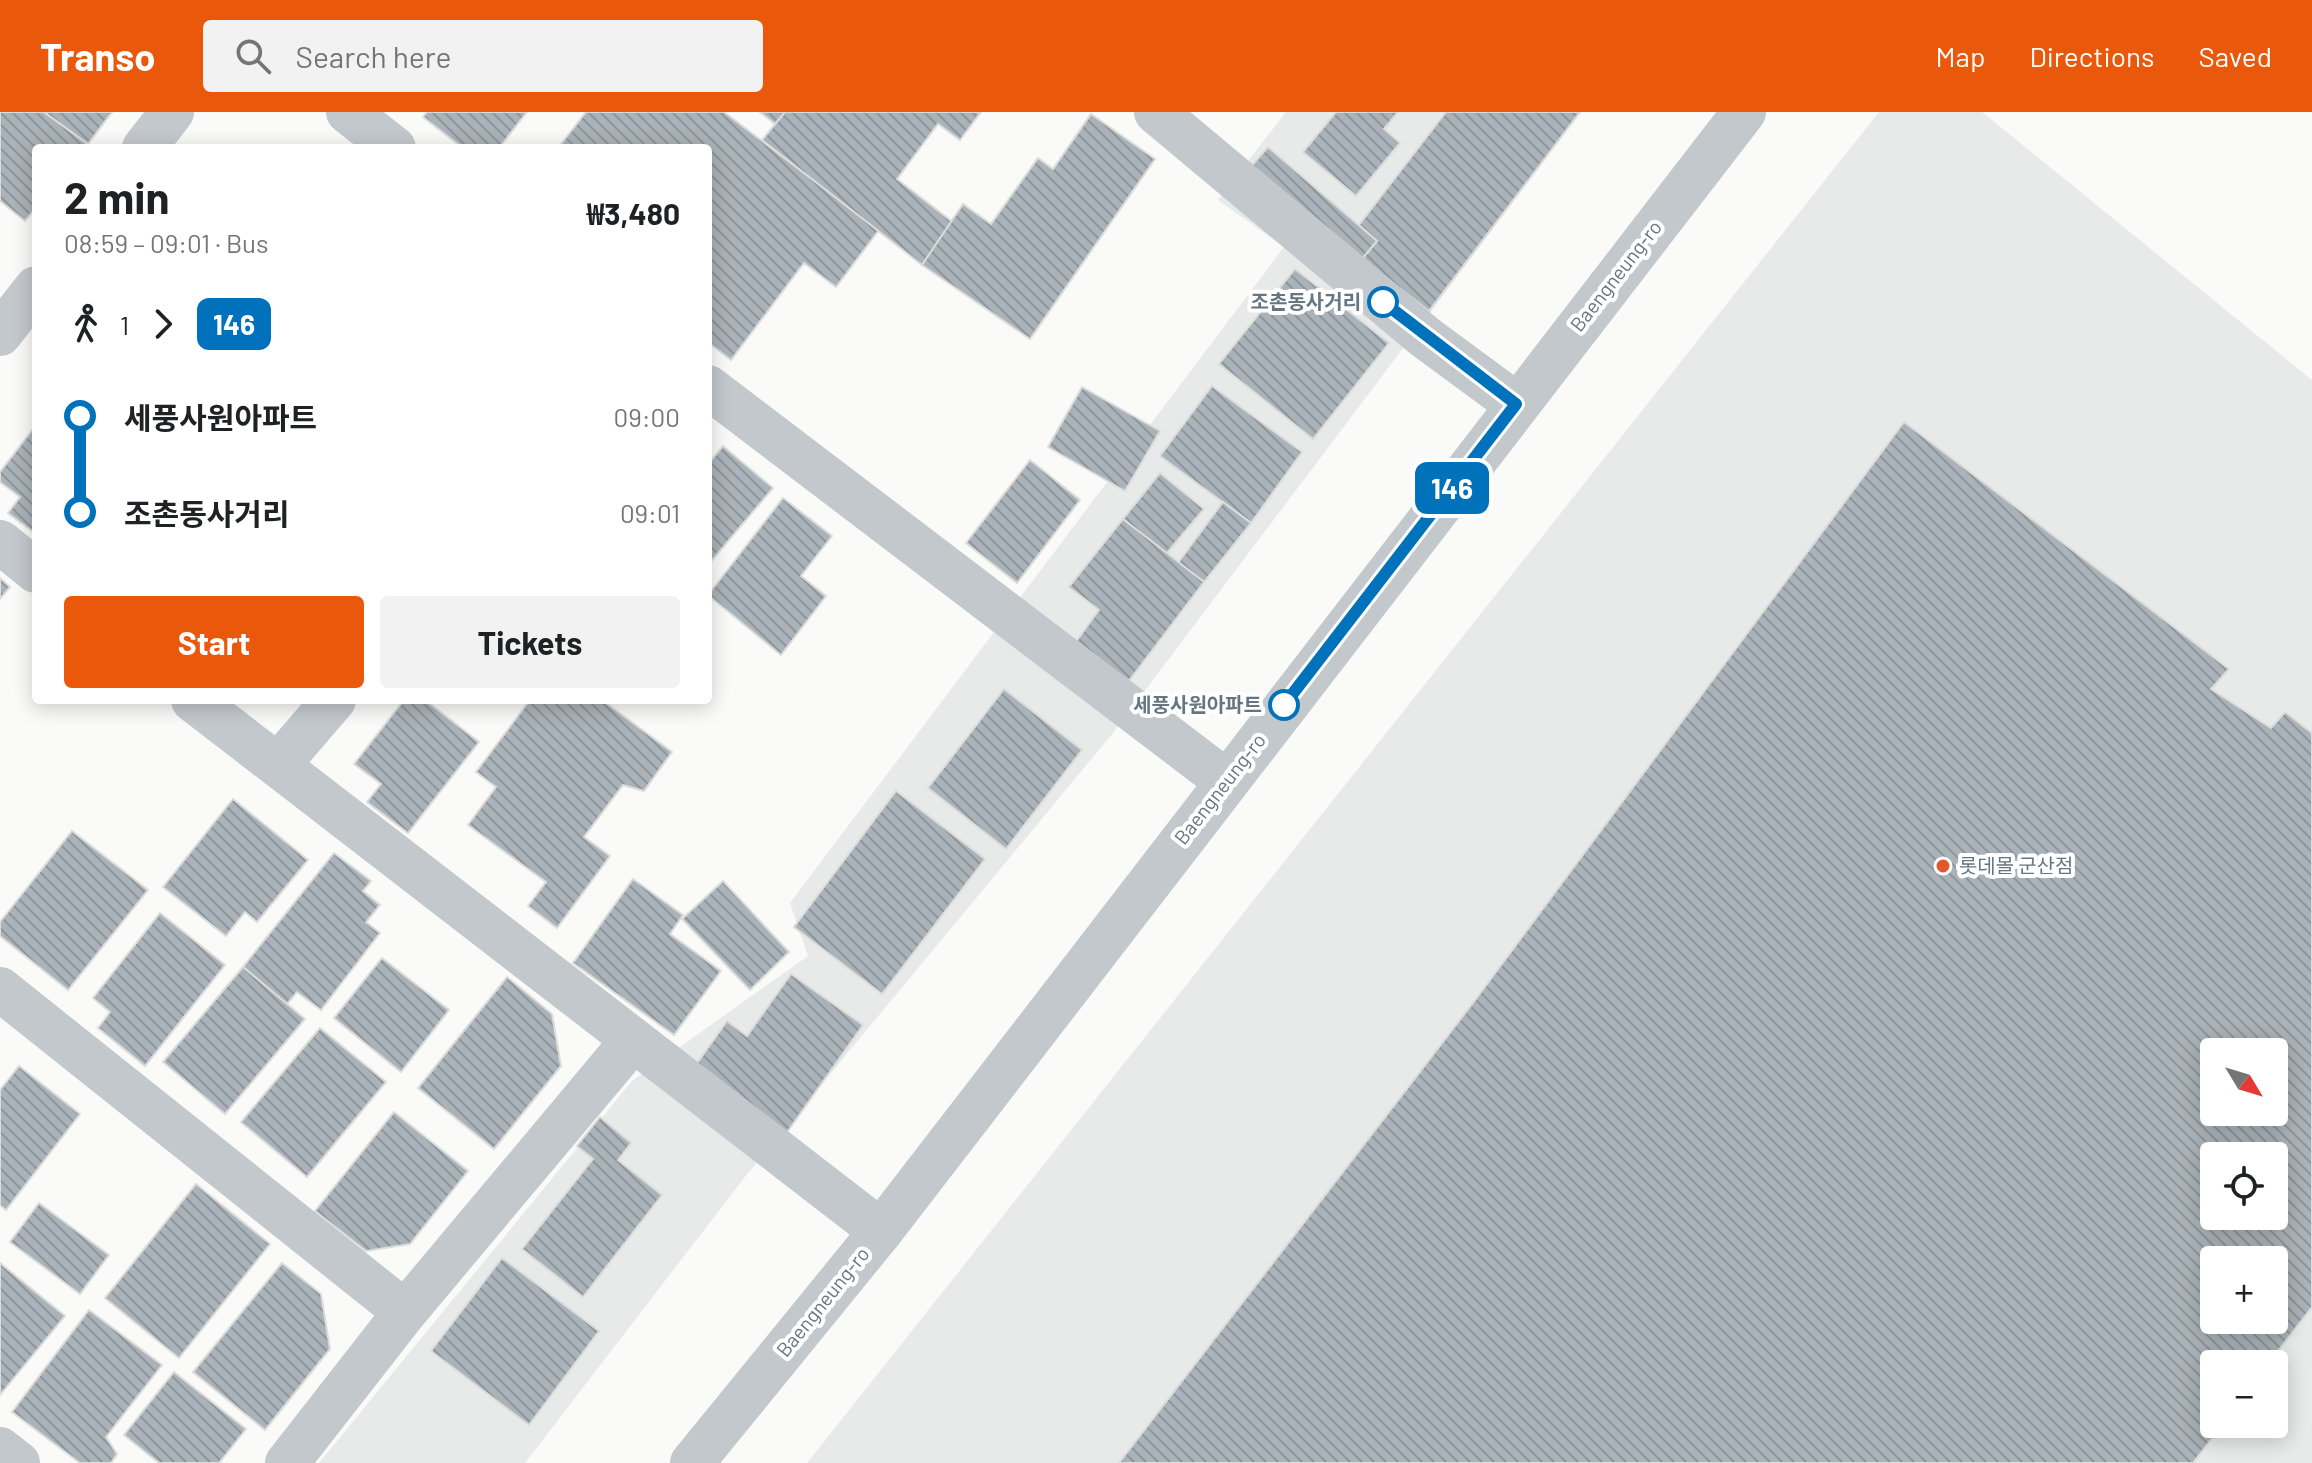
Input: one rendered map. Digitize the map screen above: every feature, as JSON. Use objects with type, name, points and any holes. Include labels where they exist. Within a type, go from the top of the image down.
[{"type":"street","points":[[147,144],[172,112]]},
{"type":"street","points":[[348,112],[389,144]]},
{"type":"street","points":[[1156,112],[1425,337],[1516,404]]},
{"type":"street","name":"Baengneung-ro","points":[[692,1463],[881,1231],[1744,112]]},
{"type":"street","points":[[0,334],[32,293]]},
{"type":"street","points":[[712,390],[1226,781]]},
{"type":"street","points":[[0,542],[32,568]]},
{"type":"street","points":[[198,704],[881,1231]]},
{"type":"street","points":[[278,765],[331,704]]},
{"type":"street","points":[[0,989],[405,1312]]},
{"type":"street","points":[[287,1463],[405,1312],[633,1040]]},
{"type":"street","points":[[0,1449],[18,1463]]},
{"type":"shaded area","points":[[1286,112],[1581,112],[1113,733],[744,1178],[525,1463],[319,1463],[632,1081],[808,956],[790,903],[1284,247],[1218,200]]},
{"type":"shaded area","points":[[1879,112],[1982,112],[2312,380],[2312,1463],[807,1463]]},
{"type":"building","points":[[0,112],[44,112],[88,144],[32,144],[32,213],[25,221],[0,201]]},
{"type":"building","points":[[44,112],[112,112],[88,144]]},
{"type":"building","points":[[427,112],[527,112],[502,144],[458,144],[423,117]]},
{"type":"building","points":[[586,112],[724,112],[879,230],[836,287],[804,263],[731,360],[712,345],[712,144],[561,144]]},
{"type":"building","points":[[760,112],[785,112],[775,124]]},
{"type":"building","points":[[785,112],[981,112],[960,140],[938,124],[897,179],[954,223],[922,265],[762,140]]},
{"type":"building","points":[[1336,112],[1398,112],[1384,129],[1400,143],[1356,196],[1303,152]]},
{"type":"building","points":[[1446,112],[1580,112],[1429,311],[1362,259],[1377,241],[1359,225]]},
{"type":"building","points":[[1091,114],[1155,159],[1030,339],[922,265],[963,204],[991,224],[1038,158],[1053,169]]},
{"type":"building","points":[[1268,147],[1377,241],[1345,279],[1235,185]]},
{"type":"building","points":[[1295,269],[1389,343],[1313,439],[1219,364]]},
{"type":"building","points":[[1212,386],[1302,452],[1251,523],[1160,456]]},
{"type":"building","points":[[1082,387],[1160,431],[1125,491],[1048,447]]},
{"type":"building","name":"롯데몰 군산점","points":[[1904,422],[2229,669],[2211,689],[2271,728],[2285,712],[2312,733],[2312,1307],[2279,1350],[2200,1350],[2200,1438],[2212,1438],[2193,1463],[1119,1463],[1476,999]]},
{"type":"building","points":[[32,430],[32,531],[8,513],[20,497],[0,482],[0,472]]},
{"type":"building","points":[[723,446],[773,488],[712,560],[712,459]]},
{"type":"building","points":[[1030,460],[1080,500],[1017,583],[966,543]]},
{"type":"building","points":[[1160,473],[1204,509],[1166,554],[1123,519]]},
{"type":"building","points":[[783,498],[832,536],[801,576],[826,596],[781,655],[712,598],[712,590]]},
{"type":"building","points":[[1223,502],[1251,523],[1204,582],[1178,563]]},
{"type":"building","points":[[1123,519],[1204,582],[1128,682],[1075,643],[1099,610],[1069,587]]},
{"type":"building","points":[[0,578],[10,587],[0,599]]},
{"type":"building","points":[[1004,689],[1082,750],[1006,849],[928,788]]},
{"type":"building","points":[[401,704],[430,704],[479,742],[408,833],[367,802],[381,784],[354,764]]},
{"type":"building","points":[[527,704],[607,704],[672,752],[644,791],[623,785],[584,837],[610,856],[557,928],[528,906],[546,882],[468,825],[496,787],[476,772]]},
{"type":"building","points":[[896,791],[985,859],[882,994],[794,927]]},
{"type":"building","points":[[233,799],[308,860],[257,922],[245,912],[226,936],[163,887]]},
{"type":"building","points":[[72,831],[148,890],[68,990],[0,936],[0,922]]},
{"type":"building","points":[[334,853],[371,881],[363,891],[380,905],[366,922],[380,933],[321,1010],[297,992],[287,1004],[243,967]]},
{"type":"building","points":[[633,879],[683,915],[670,934],[721,971],[674,1035],[573,963]]},
{"type":"building","points":[[723,881],[789,952],[750,990],[682,919]]},
{"type":"building","points":[[160,913],[225,965],[145,1066],[98,1028],[110,1012],[93,998]]},
{"type":"building","points":[[382,958],[449,1010],[401,1072],[334,1018]]},
{"type":"building","points":[[243,967],[305,1019],[225,1114],[163,1062]]},
{"type":"building","points":[[791,974],[863,1025],[785,1135],[693,1069],[727,1021],[747,1036]]},
{"type":"building","points":[[507,977],[552,1014],[561,1066],[494,1149],[418,1088]]},
{"type":"building","points":[[320,1028],[386,1082],[307,1177],[241,1122]]},
{"type":"building","points":[[19,1066],[80,1114],[6,1210],[0,1205],[0,1090]]},
{"type":"building","points":[[394,1112],[468,1171],[410,1244],[366,1251],[315,1211]]},
{"type":"building","points":[[600,1117],[631,1143],[618,1160],[662,1195],[583,1297],[522,1249],[593,1159],[577,1146]]},
{"type":"building","points":[[196,1184],[270,1244],[179,1358],[105,1298]]},
{"type":"building","points":[[39,1203],[109,1255],[80,1294],[10,1242]]},
{"type":"building","points":[[502,1258],[599,1331],[529,1425],[431,1351]]},
{"type":"building","points":[[0,1263],[65,1316],[0,1395]]},
{"type":"building","points":[[282,1263],[321,1294],[330,1349],[265,1430],[193,1372]]},
{"type":"building","points":[[89,1310],[162,1365],[106,1437],[117,1454],[111,1463],[80,1463],[12,1412]]},
{"type":"building","points":[[174,1372],[246,1429],[219,1463],[159,1463],[124,1435]]},
{"type":"bus line","name":"146","points":[[1284,705],[1516,404],[1383,302]]},
{"type":"place","name":"조촌동사거리","points":[[1383,302]]},
{"type":"place","name":"세풍사원아파트","points":[[1284,705]]},
{"type":"place","name":"롯데몰 군산점","points":[[1943,866]]}]
